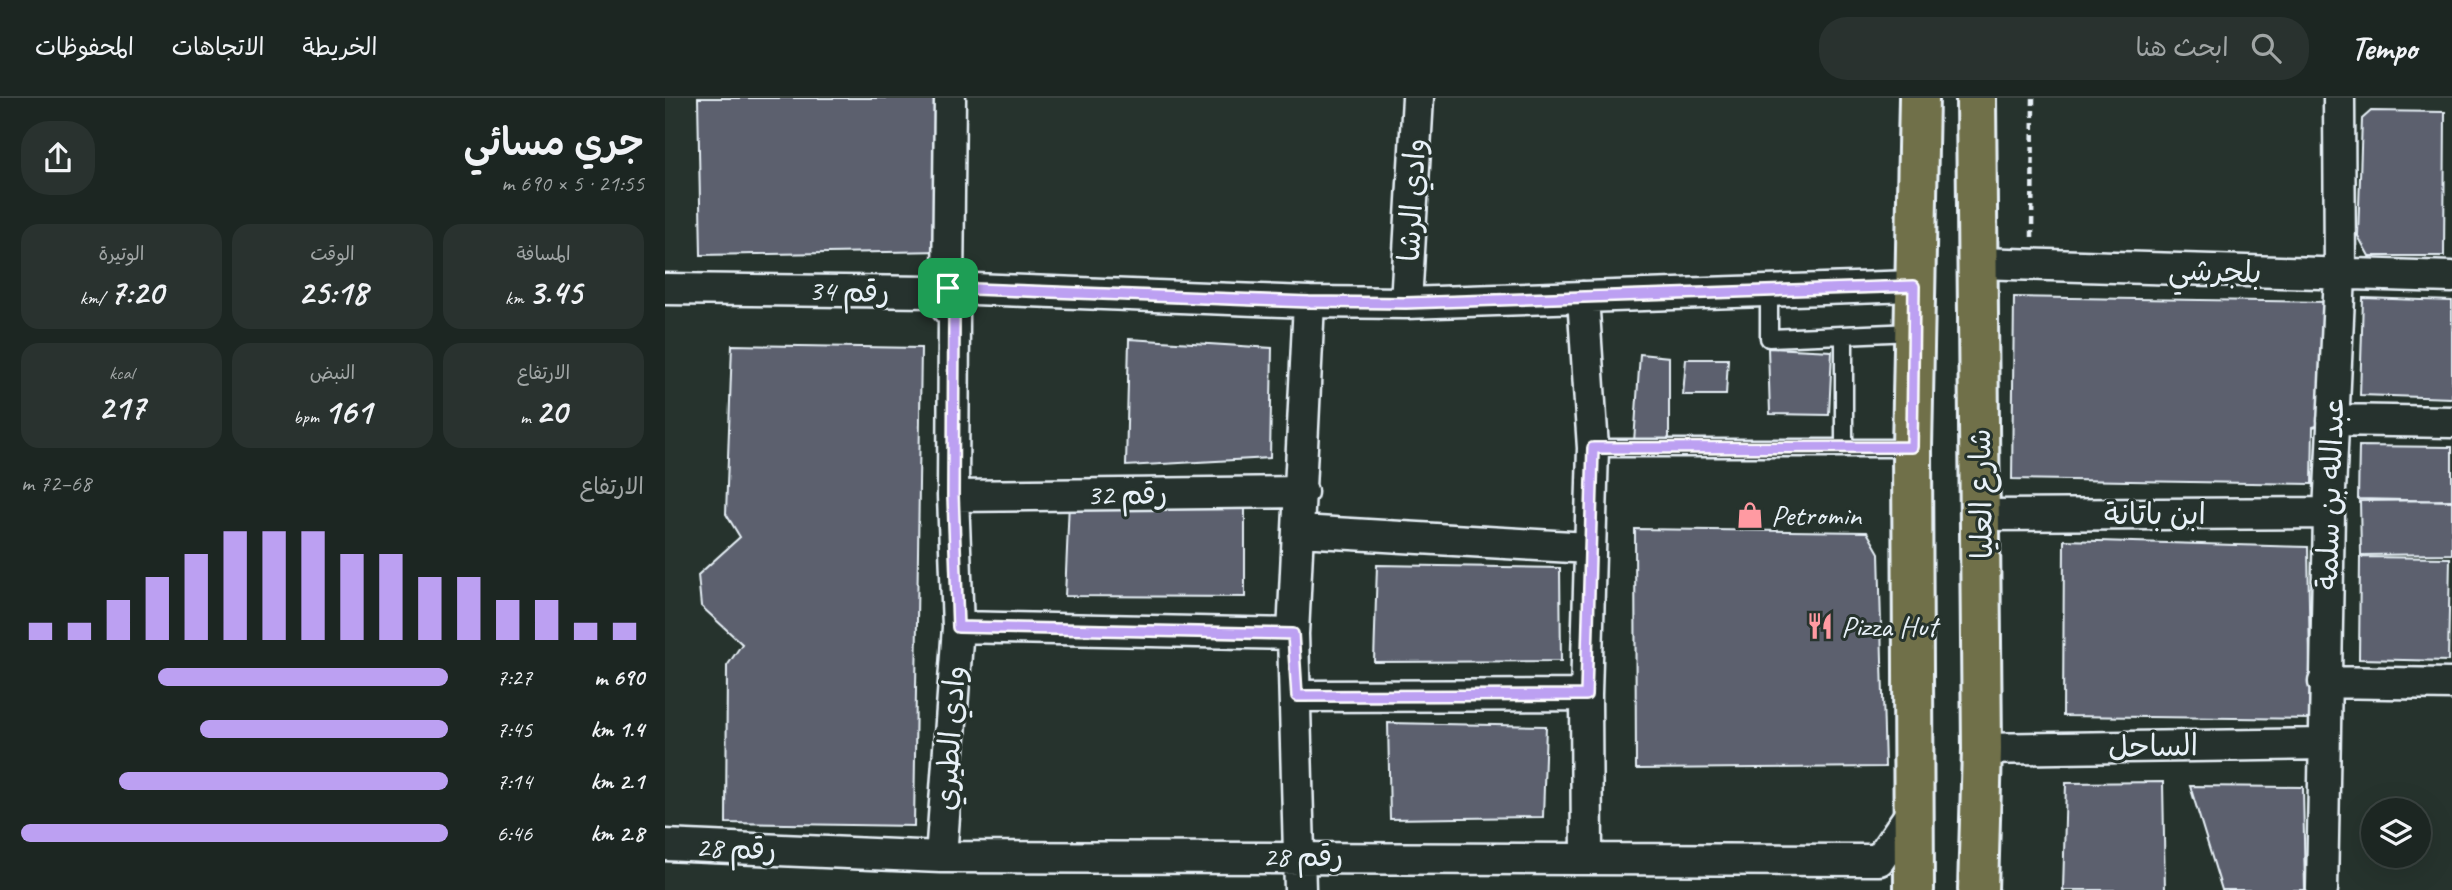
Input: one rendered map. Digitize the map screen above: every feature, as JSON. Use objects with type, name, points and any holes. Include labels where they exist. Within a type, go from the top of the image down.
[{"type":"main road","points":[[1914,890],[1912,447],[1919,98]]},
{"type":"main road","name":"شارع العليا","points":[[1976,98],[1982,515],[1982,749],[1978,890]]},
{"type":"street","points":[[940,290],[950,98]]},
{"type":"street","name":"وادي الرشا","points":[[1406,303],[1418,98]]},
{"type":"street","name":"عبدالله بن سلمة","points":[[2322,890],[2324,682],[2340,275],[2339,98]]},
{"type":"street","name":"بلجرشي","points":[[1978,263],[2452,276]]},
{"type":"street","name":"رقم 34","points":[[665,289],[940,290],[1406,303],[1914,286]]},
{"type":"street","name":"وادي الطيري","points":[[940,290],[954,316],[953,496],[958,627],[941,857]]},
{"type":"street","points":[[1583,298],[1593,448],[1586,695],[1587,857]]},
{"type":"street","points":[[1300,890],[1297,696],[1293,634],[1302,492],[1309,302]]},
{"type":"street","points":[[2333,420],[2452,422]]},
{"type":"street","name":"رقم 32","points":[[953,496],[1302,492]]},
{"type":"street","name":"ابن باتانة","points":[[1982,515],[2329,513]]},
{"type":"street","points":[[1300,531],[1589,548]]},
{"type":"street","points":[[958,627],[1293,634]]},
{"type":"street","points":[[2324,682],[2452,684]]},
{"type":"street","points":[[1297,696],[1586,695]]},
{"type":"street","name":"الساحل","points":[[1982,749],[2323,744]]},
{"type":"street","name":"رقم 28","points":[[665,845],[941,857],[1300,856],[1879,860],[1914,809]]},
{"type":"lane","points":[[1769,289],[1769,338],[1914,332]]},
{"type":"lane","points":[[1844,336],[1844,448]]},
{"type":"lane","points":[[1593,448],[1912,447]]},
{"type":"path","points":[[2032,265],[2033,98]]},
{"type":"building","points":[[698,98],[943,98],[945,251],[701,255]]},
{"type":"building","points":[[2371,111],[2445,112],[2444,256],[2369,256],[2358,236],[2362,119]]},
{"type":"building","points":[[2014,297],[2329,302],[2327,423],[2313,427],[2312,484],[2012,479]]},
{"type":"building","points":[[2363,298],[2452,301],[2452,398],[2360,395]]},
{"type":"building","points":[[1129,339],[1272,348],[1270,458],[1126,466]]},
{"type":"building","points":[[732,345],[921,348],[914,826],[726,823],[727,666],[742,644],[701,606],[698,575],[740,537],[726,514]]},
{"type":"building","points":[[1768,348],[1832,351],[1829,415],[1770,414]]},
{"type":"building","points":[[1640,354],[1669,357],[1669,443],[1634,442]]},
{"type":"building","points":[[1686,359],[1728,359],[1726,395],[1683,395]]},
{"type":"building","points":[[2359,446],[2452,447],[2452,501],[2358,499]]},
{"type":"building","points":[[2452,500],[2452,554],[2361,555],[2360,501]]},
{"type":"building","points":[[1069,502],[1245,507],[1245,597],[1065,596]]},
{"type":"building","points":[[1635,529],[1867,532],[1879,553],[1885,767],[1636,769]]},
{"type":"building","points":[[2064,540],[2308,547],[2311,719],[2063,716]]},
{"type":"building","points":[[2360,557],[2450,558],[2448,661],[2359,659]]},
{"type":"building","points":[[1377,565],[1560,568],[1561,661],[1374,662]]},
{"type":"building","points":[[1388,723],[1546,726],[1543,817],[1390,819]]},
{"type":"building","points":[[2163,782],[2165,890],[2063,890],[2066,783]]},
{"type":"building","points":[[2190,786],[2303,787],[2305,890],[2222,890]]},
{"type":"place","name":"Petromin","points":[[1750,515]]},
{"type":"place","name":"Pizza Hut","points":[[1820,626]]},
{"type":"route","points":[[1914,286],[1912,447],[1593,448],[1586,695],[1297,696],[1293,634],[958,627],[953,496],[954,316],[932,292],[948,288],[1309,302],[1406,303],[1914,286]]}]
